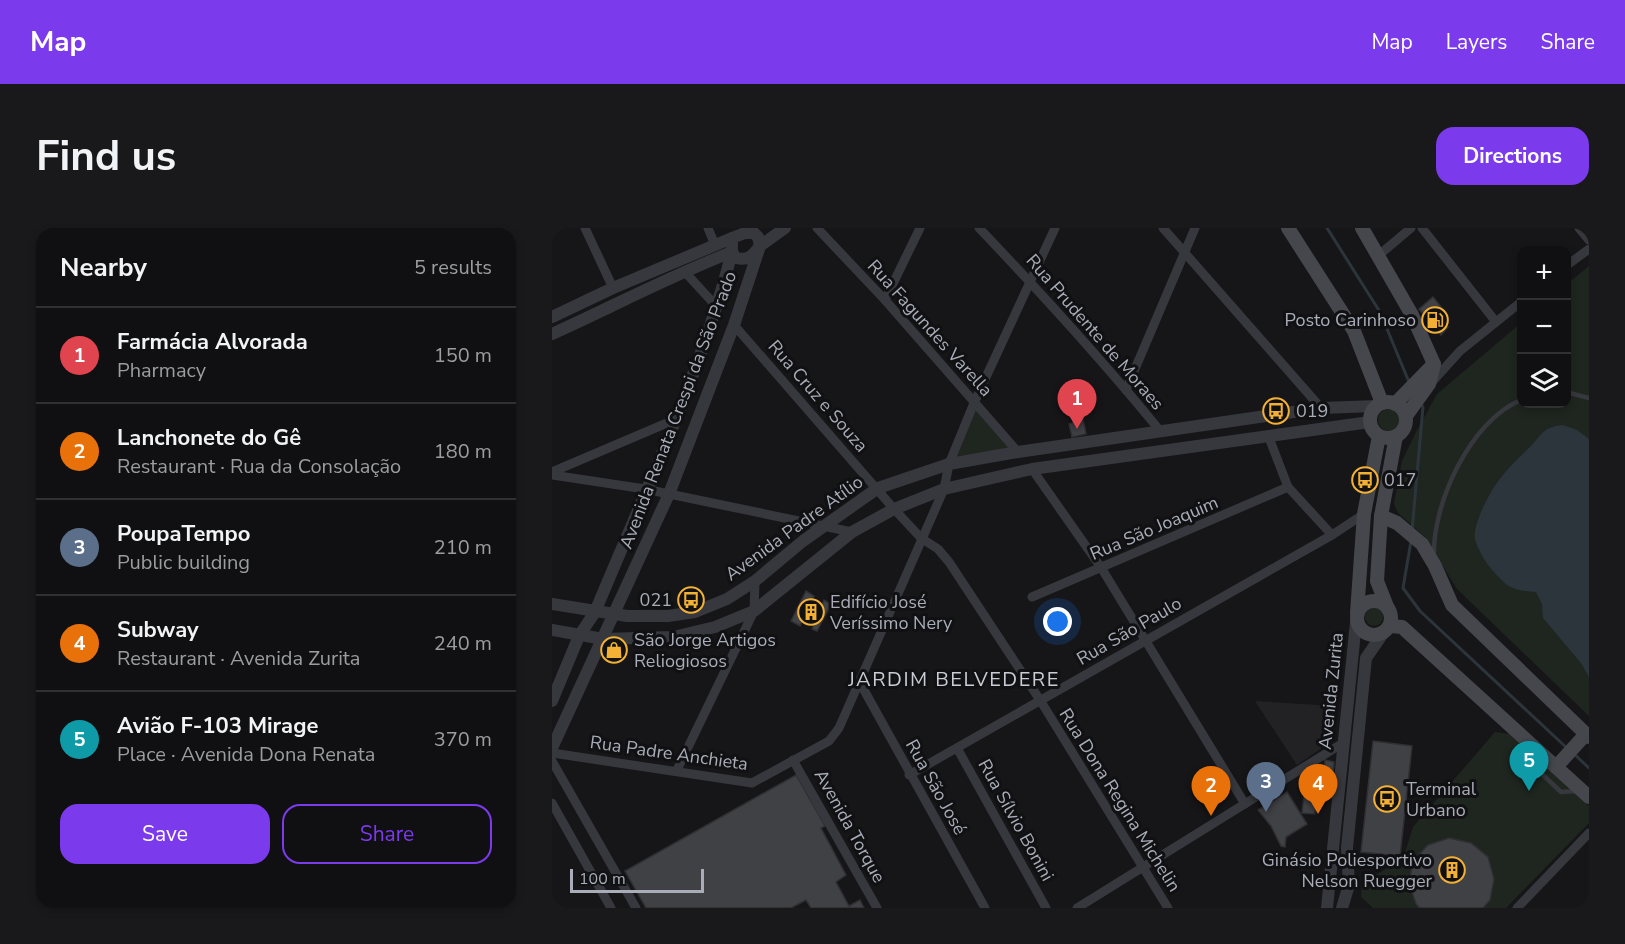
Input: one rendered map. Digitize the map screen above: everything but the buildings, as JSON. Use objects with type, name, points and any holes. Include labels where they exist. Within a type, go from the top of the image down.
[{"type":"main road","points":[[1288,228],[1354,331],[1385,404],[1404,411],[1406,416]]},
{"type":"main road","points":[[1362,228],[1412,315],[1434,364],[1429,384],[1406,416],[1404,428],[1391,438],[1379,436],[1371,428],[1373,410],[1385,404],[1434,364]]},
{"type":"main road","points":[[1379,436],[1364,514],[1357,617],[1362,632],[1367,635],[1373,636],[1392,628]]},
{"type":"main road","points":[[1396,436],[1381,516],[1377,581],[1391,617],[1392,628],[1526,739],[1560,763],[1586,794]]},
{"type":"main road","points":[[1381,516],[1397,523],[1422,544],[1435,566],[1452,605],[1584,738],[1560,763]]},
{"type":"main road","points":[[1357,617],[1363,604],[1368,602],[1379,602],[1388,609]]},
{"type":"street","points":[[585,228],[613,288]]},
{"type":"street","points":[[708,228],[715,245]]},
{"type":"street","points":[[732,238],[732,252],[736,258],[745,260],[785,228]]},
{"type":"street","name":"Rua Fagundes Varella","points":[[817,228],[885,300],[1018,452]]},
{"type":"street","points":[[885,300],[920,228]]},
{"type":"street","name":"Rua Prudente de Moraes","points":[[979,228],[1031,282],[1161,432]]},
{"type":"street","name":"Rua Padre Anchieta","points":[[552,749],[752,783],[829,741],[839,728],[944,489],[949,464],[974,403],[1055,228]]},
{"type":"street","points":[[1163,228],[1322,408],[1335,427]]},
{"type":"street","points":[[1126,390],[1195,228]]},
{"type":"street","points":[[1379,255],[1411,228]]},
{"type":"street","points":[[1422,228],[1496,322]]},
{"type":"street","points":[[1579,228],[1589,240]]},
{"type":"street","points":[[552,317],[613,288],[749,230],[758,237],[760,246]]},
{"type":"street","name":"Avenida Renata Crespi da São Prado","points":[[552,749],[669,494],[734,325],[760,246]]},
{"type":"street","points":[[1571,262],[1589,249]]},
{"type":"street","points":[[552,334],[684,271],[732,252]]},
{"type":"street","name":"Avenida Renata Crespi da São Prado","points":[[552,701],[579,636],[595,612],[674,420],[717,307],[732,252]]},
{"type":"street","points":[[684,271],[717,307]]},
{"type":"street","points":[[1429,384],[1460,351],[1517,305]]},
{"type":"street","name":"Rua Cruz e Souza","points":[[734,325],[894,509]]},
{"type":"street","points":[[1434,364],[1460,351]]},
{"type":"street","name":"Avenida Padre Atílio","points":[[552,604],[615,614],[668,616],[695,612],[727,599],[755,581],[803,541],[878,488],[949,464],[1322,408],[1385,404]]},
{"type":"street","points":[[552,473],[674,420]]},
{"type":"street","name":"Avenida Padre Atílio","points":[[552,630],[603,639],[674,637],[715,627],[754,611],[852,532],[894,509],[944,489],[1032,469],[1370,422]]},
{"type":"street","points":[[1268,435],[1288,487],[1332,535]]},
{"type":"street","points":[[1032,469],[1102,569],[1245,804]]},
{"type":"street","points":[[552,473],[645,489],[852,532]]},
{"type":"street","name":"Rua São Joaquim","points":[[1032,597],[1102,569],[1288,487]]},
{"type":"street","name":"Rua Dona Regina Michelin","points":[[894,509],[921,538],[938,549],[950,562],[1040,700],[1168,908]]},
{"type":"street","name":"Rua São Paulo","points":[[909,775],[1332,535],[1364,514]]},
{"type":"street","points":[[676,770],[754,611],[755,581]]},
{"type":"street","name":"Avenida Zurita","points":[[1327,908],[1357,617]]},
{"type":"street","name":"Avenida Zurita","points":[[1343,907],[1349,885],[1347,848],[1366,658],[1392,628]]},
{"type":"street","name":"Rua São José","points":[[859,681],[909,775],[985,908]]},
{"type":"street","points":[[1077,908],[1343,743]]},
{"type":"street","name":"Rua Sílvio Bonini","points":[[957,748],[1046,908]]},
{"type":"street","name":"Avenida Torque","points":[[794,760],[877,908]]},
{"type":"street","points":[[552,761],[636,908]]},
{"type":"street","points":[[552,803],[611,908]]},
{"type":"street","points":[[1517,908],[1589,833]]},
{"type":"street","points":[[1329,881],[1349,885]]},
{"type":"lane","points":[[1571,393],[1589,398]]},
{"type":"lane","points":[[1435,566],[1434,543],[1448,488],[1462,455],[1496,415],[1517,402]]},
{"type":"lane","points":[[1526,739],[1525,758],[1561,792],[1586,794]]},
{"type":"shaded area","points":[[1589,266],[1589,716],[1457,589],[1425,537],[1398,513],[1394,504],[1402,461],[1437,394],[1517,326],[1517,408],[1571,408],[1571,281]]},
{"type":"shaded area","points":[[976,409],[1010,449],[957,456]]},
{"type":"shaded area","points":[[1389,409],[1397,412],[1400,420],[1397,428],[1389,431],[1381,428],[1378,420],[1381,412]]},
{"type":"shaded area","points":[[1563,425],[1577,430],[1589,439],[1589,677],[1581,663],[1543,618],[1542,604],[1536,592],[1517,589],[1503,582],[1485,560],[1475,539],[1476,526],[1482,509],[1502,476],[1542,433],[1550,428]]},
{"type":"shaded area","points":[[1370,608],[1378,608],[1383,613],[1381,624],[1370,626],[1365,621],[1365,613]]},
{"type":"shaded area","points":[[1255,701],[1335,706],[1329,743],[1297,765]]},
{"type":"shaded area","points":[[1495,732],[1510,734],[1589,806],[1589,823],[1506,908],[1373,908],[1361,897],[1362,883],[1403,859],[1413,827]]},
{"type":"waterway","points":[[1327,228],[1380,312],[1409,382]]},
{"type":"waterway","points":[[1412,531],[1423,407],[1421,404]]},
{"type":"waterway","points":[[1411,541],[1403,588],[1420,611],[1568,749]]},
{"type":"waterway","points":[[1573,753],[1589,768]]},
{"type":"place","name":"Posto Carinhoso","points":[[1435,320]]},
{"type":"place","name":"019","points":[[1276,411]]},
{"type":"place","name":"Farmácia Alvorada","points":[[1077,429]]},
{"type":"place","name":"017","points":[[1365,480]]},
{"type":"place","name":"021","points":[[691,600]]},
{"type":"place","name":"Edifício José Veríssimo Nery","points":[[811,612]]},
{"type":"place","name":"São Jorge Artigos Reliogiosos","points":[[614,650]]},
{"type":"place","name":"Avião F-103 Mirage","points":[[1529,791]]},
{"type":"place","name":"Terminal Urbano","points":[[1387,799]]},
{"type":"place","name":"PoupaTempo","points":[[1266,812]]},
{"type":"place","name":"Subway","points":[[1318,814]]},
{"type":"place","name":"Lanchonete do Gê","points":[[1211,816]]},
{"type":"place","name":"Ginásio Poliesportivo Nelson Ruegger","points":[[1452,870]]},
{"type":"district","name":"JARDIM BELVEDERE","points":[[954,679]]}]
